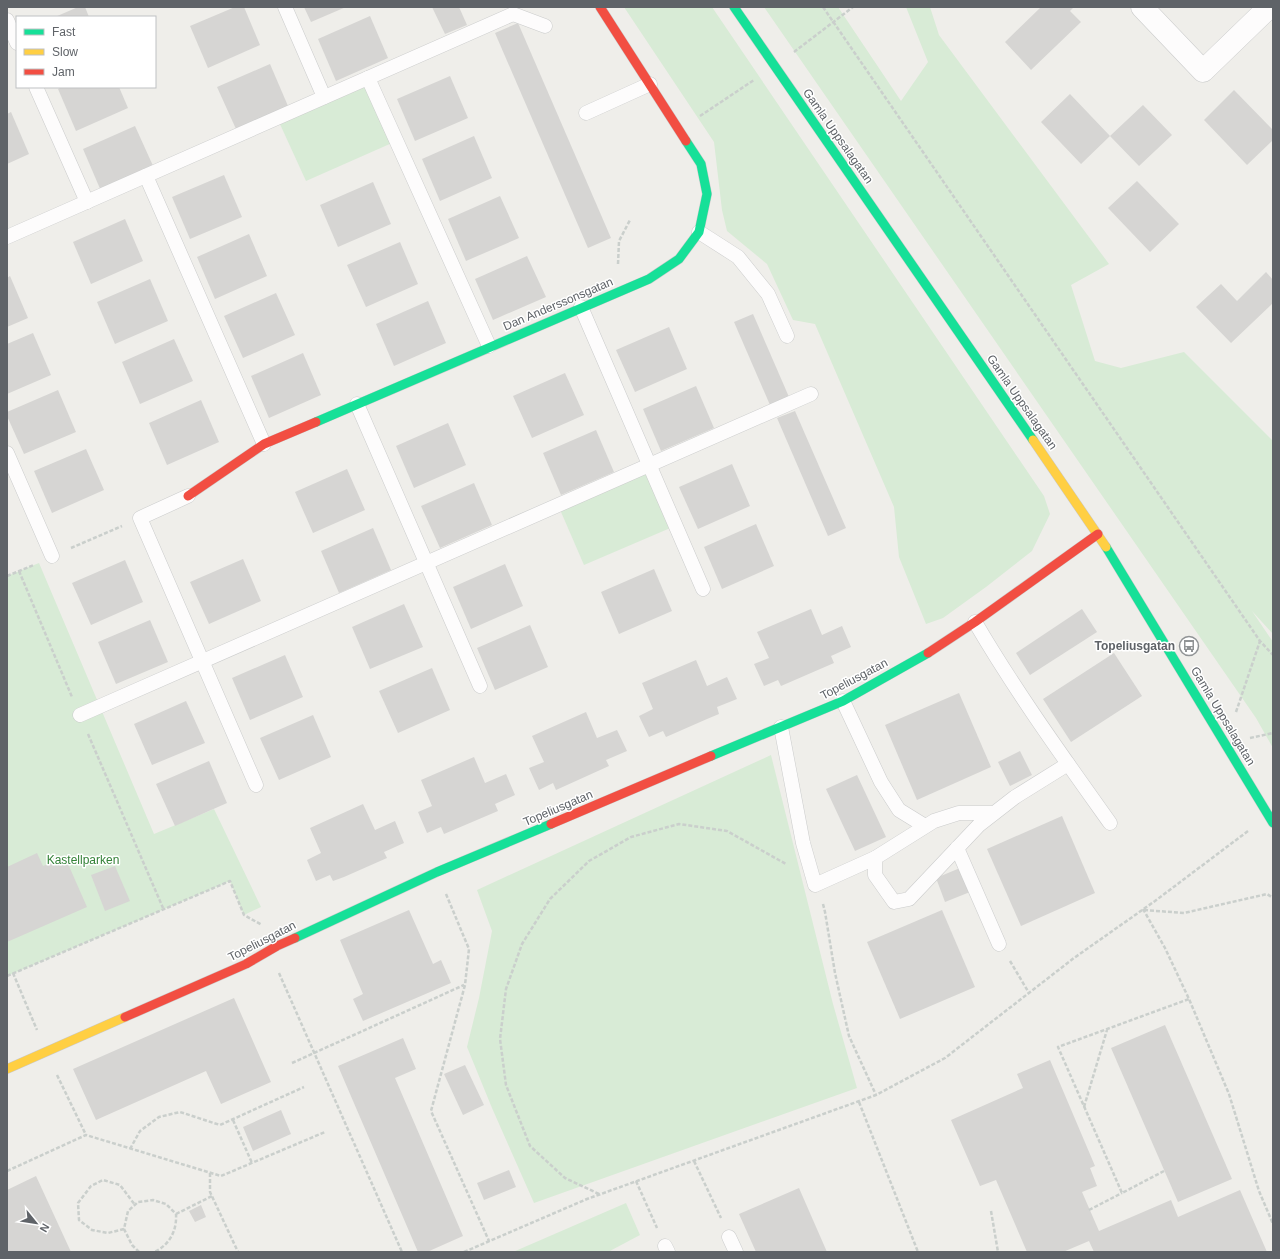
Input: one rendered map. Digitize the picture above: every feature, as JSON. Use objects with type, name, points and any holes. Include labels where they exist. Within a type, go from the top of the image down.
[{"type":"street","name":"Dan Anderssonsgatan","points":[[188,496],[264,444],[649,278],[679,259],[699,232],[707,194],[701,164],[600,7]]},
{"type":"street","name":"Gamla Uppsalagatan","points":[[734,7],[1098,534],[1273,823]]},
{"type":"street","points":[[1142,7],[1203,71],[1265,14]]},
{"type":"street","name":"Topeliusgatan","points":[[7,1069],[246,964],[277,946],[437,872],[843,701],[930,652],[975,622],[1098,534]]},
{"type":"lane","points":[[285,7],[324,97]]},
{"type":"lane","points":[[7,237],[513,14],[545,26]]},
{"type":"lane","points":[[7,20],[16,41]]},
{"type":"lane","points":[[368,78],[489,346]]},
{"type":"lane","points":[[586,113],[650,84]]},
{"type":"lane","points":[[36,88],[87,202]]},
{"type":"lane","points":[[146,176],[264,444]]},
{"type":"lane","points":[[699,232],[738,257],[768,294],[787,336]]},
{"type":"lane","points":[[581,307],[703,589]]},
{"type":"lane","points":[[80,715],[811,394]]},
{"type":"lane","points":[[357,404],[480,686]]},
{"type":"lane","points":[[7,453],[52,556]]},
{"type":"lane","points":[[188,496],[140,518],[256,785]]},
{"type":"lane","points":[[975,622],[999,663],[1110,823]]},
{"type":"lane","points":[[843,701],[881,782],[899,810],[925,826]]},
{"type":"lane","points":[[781,727],[803,843],[815,885],[875,858],[934,821],[959,813],[994,813]]},
{"type":"lane","points":[[875,858],[875,875],[894,902],[908,899],[979,825],[1015,797],[1068,764]]},
{"type":"lane","points":[[957,848],[999,944]]},
{"type":"lane","points":[[729,1237],[736,1252]]},
{"type":"path","points":[[823,7],[1260,641],[1273,655]]},
{"type":"path","points":[[789,56],[852,7]]},
{"type":"path","points":[[679,130],[758,78]]},
{"type":"path","points":[[618,291],[618,241],[630,220]]},
{"type":"path","points":[[7,576],[140,518]]},
{"type":"path","points":[[19,571],[163,908]]},
{"type":"path","points":[[1234,717],[1260,641]]},
{"type":"path","points":[[1247,738],[1273,733]]},
{"type":"path","points":[[600,1194],[565,1178],[530,1146],[506,1084],[500,1039],[506,988],[522,944],[550,899],[589,861],[632,837],[679,824],[727,831],[781,860],[815,885],[825,912],[835,973],[849,1036],[876,1095]]},
{"type":"path","points":[[464,1252],[600,1194],[876,1095],[944,1058],[1074,958],[1143,910],[1250,829]]},
{"type":"path","points":[[437,872],[469,949],[465,985],[431,1111],[489,1241]]},
{"type":"path","points":[[7,976],[163,908],[230,881],[244,915],[272,931],[277,946],[279,972],[402,1252]]},
{"type":"path","points":[[1143,910],[1184,913],[1267,894],[1273,898]]},
{"type":"path","points":[[1143,910],[1165,948],[1229,1094],[1259,1191],[1273,1224]]},
{"type":"path","points":[[999,944],[1029,993]]},
{"type":"path","points":[[292,1063],[465,985]]},
{"type":"path","points":[[1122,1193],[1058,1047],[1189,1000]]},
{"type":"path","points":[[1084,1107],[1107,1029]]},
{"type":"path","points":[[130,1149],[140,1131],[159,1117],[180,1112],[220,1126],[304,1088]]},
{"type":"path","points":[[858,1102],[918,1252]]},
{"type":"path","points":[[233,1120],[252,1163]]},
{"type":"path","points":[[7,1171],[86,1135],[220,1176],[325,1132]]},
{"type":"path","points":[[694,1161],[729,1237]]},
{"type":"path","points":[[1089,1210],[1164,1171]]},
{"type":"path","points":[[210,1173],[210,1192],[238,1252]]},
{"type":"path","points":[[124,1228],[108,1233],[92,1230],[79,1220],[78,1203],[91,1186],[103,1180],[120,1185],[135,1205]]},
{"type":"path","points":[[636,1181],[666,1249]]},
{"type":"path","points":[[176,1214],[212,1196]]},
{"type":"path","points":[[139,1252],[132,1245],[124,1228],[128,1211],[138,1202],[153,1200],[166,1204],[176,1214],[176,1224],[172,1237],[159,1250],[154,1252]]},
{"type":"path","points":[[992,1211],[998,1252]]},
{"type":"green space","points":[[624,7],[712,7],[1044,496],[1050,514],[1032,551],[943,618],[926,624],[899,557],[894,507],[815,324],[793,320],[767,264],[727,231],[722,210],[714,142]]},
{"type":"green space","points":[[764,7],[838,7],[901,101],[928,62],[906,7],[930,7],[939,35],[1109,264],[1071,285],[1095,361],[1121,368],[1184,352],[1273,441],[1273,634],[1252,611],[1273,642],[1273,748],[1256,718]]},
{"type":"green space","points":[[366,84],[392,143],[306,181],[279,122]]},
{"type":"green space","points":[[649,465],[675,526],[584,565],[558,505]]},
{"type":"green space","name":"Kastellparken","points":[[39,563],[154,834],[214,809],[261,907],[244,915],[230,881],[7,976],[7,576]]},
{"type":"green space","points":[[771,755],[833,1004],[857,1088],[534,1203],[467,1047],[479,998],[492,931],[477,890]]},
{"type":"green space","points":[[626,1203],[640,1235],[608,1252],[513,1252]]},
{"type":"building","points":[[78,7],[85,7],[89,16],[57,16]]},
{"type":"building","points":[[235,7],[244,7],[260,45],[208,68],[190,26]]},
{"type":"building","points":[[304,7],[346,7],[311,22]]},
{"type":"building","points":[[432,7],[459,7],[467,25],[445,34]]},
{"type":"building","points":[[1041,7],[1074,7],[1070,11],[1081,22],[1031,70],[1005,42]]},
{"type":"building","points":[[370,16],[388,58],[336,81],[318,39]]},
{"type":"building","points":[[518,23],[611,238],[588,248],[495,33]]},
{"type":"building","points":[[270,64],[288,106],[236,129],[217,87]]},
{"type":"building","points":[[450,76],[468,118],[415,141],[397,99]]},
{"type":"building","points":[[119,88],[128,108],[76,131],[58,89]]},
{"type":"building","points":[[1234,90],[1273,130],[1273,140],[1247,165],[1204,120]]},
{"type":"building","points":[[1070,94],[1110,136],[1081,164],[1041,122]]},
{"type":"building","points":[[1143,105],[1172,135],[1139,166],[1110,136]]},
{"type":"building","points":[[11,112],[29,154],[7,164],[7,114]]},
{"type":"building","points":[[135,126],[154,168],[101,191],[83,149]]},
{"type":"building","points":[[474,136],[492,178],[440,201],[422,159]]},
{"type":"building","points":[[224,175],[242,217],[190,239],[172,197]]},
{"type":"building","points":[[1137,181],[1179,224],[1150,252],[1108,208]]},
{"type":"building","points":[[373,182],[391,224],[338,247],[320,205]]},
{"type":"building","points":[[500,196],[519,238],[466,261],[448,219]]},
{"type":"building","points":[[125,219],[143,261],[91,284],[73,242]]},
{"type":"building","points":[[249,234],[267,276],[215,299],[197,257]]},
{"type":"building","points":[[400,242],[418,284],[366,307],[347,265]]},
{"type":"building","points":[[527,256],[546,297],[493,320],[475,279]]},
{"type":"building","points":[[1266,272],[1273,280],[1273,303],[1231,343],[1196,307],[1221,284],[1237,301]]},
{"type":"building","points":[[10,276],[28,318],[7,327],[7,278]]},
{"type":"building","points":[[150,279],[168,321],[115,344],[97,302]]},
{"type":"building","points":[[276,293],[295,335],[243,358],[224,316]]},
{"type":"building","points":[[428,301],[446,343],[394,366],[376,324]]},
{"type":"building","points":[[753,314],[789,397],[770,405],[734,322]]},
{"type":"building","points":[[669,327],[687,369],[635,392],[616,350]]},
{"type":"building","points":[[33,333],[51,375],[7,394],[7,344]]},
{"type":"building","points":[[174,339],[193,381],[140,404],[122,362]]},
{"type":"building","points":[[303,353],[321,395],[269,418],[251,376]]},
{"type":"building","points":[[565,373],[584,415],[532,438],[513,396]]},
{"type":"building","points":[[696,386],[714,428],[661,451],[643,409]]},
{"type":"building","points":[[58,390],[76,432],[24,454],[7,416],[7,412]]},
{"type":"building","points":[[201,400],[219,442],[167,465],[149,423]]},
{"type":"building","points":[[795,411],[846,528],[828,536],[777,418]]},
{"type":"building","points":[[448,423],[466,465],[414,488],[396,446]]},
{"type":"building","points":[[596,430],[614,472],[561,495],[543,453]]},
{"type":"building","points":[[86,449],[104,490],[52,513],[34,471]]},
{"type":"building","points":[[732,464],[750,506],[698,529],[679,487]]},
{"type":"building","points":[[347,469],[365,510],[313,533],[295,492]]},
{"type":"building","points":[[474,483],[492,525],[440,548],[421,506]]},
{"type":"building","points":[[756,524],[774,566],[722,589],[704,547]]},
{"type":"building","points":[[373,528],[391,570],[339,593],[321,551]]},
{"type":"building","points":[[243,559],[261,601],[209,624],[190,582]]},
{"type":"building","points":[[125,560],[143,602],[91,625],[72,583]]},
{"type":"building","points":[[505,564],[523,606],[471,629],[453,587]]},
{"type":"building","points":[[654,569],[672,611],[619,634],[601,592]]},
{"type":"building","points":[[404,604],[423,647],[370,669],[352,627]]},
{"type":"building","points":[[811,609],[822,635],[842,626],[851,647],[831,656],[834,663],[781,686],[778,680],[764,686],[754,664],[769,658],[757,632]]},
{"type":"building","points":[[1082,609],[1097,632],[1030,675],[1016,653]]},
{"type":"building","points":[[150,620],[168,662],[116,684],[98,642]]},
{"type":"building","points":[[530,625],[548,667],[495,690],[477,648]]},
{"type":"building","points":[[1114,653],[1142,696],[1071,742],[1043,699]]},
{"type":"building","points":[[285,655],[303,697],[250,720],[232,678]]},
{"type":"building","points":[[696,660],[707,686],[727,677],[737,699],[717,707],[719,714],[666,737],[663,731],[649,737],[639,716],[653,709],[642,683]]},
{"type":"building","points":[[432,668],[450,710],[398,733],[379,691]]},
{"type":"building","points":[[959,693],[991,767],[917,800],[885,725]]},
{"type":"building","points":[[186,701],[205,743],[152,765],[134,724]]},
{"type":"building","points":[[586,712],[597,738],[617,730],[627,751],[606,760],[609,766],[556,790],[553,783],[539,790],[529,768],[544,762],[532,736]]},
{"type":"building","points":[[313,715],[331,757],[279,780],[260,738]]},
{"type":"building","points":[[1020,751],[1032,775],[1010,786],[998,762]]},
{"type":"building","points":[[474,757],[485,783],[506,774],[515,795],[495,804],[498,811],[444,834],[441,827],[427,833],[418,812],[432,806],[421,780]]},
{"type":"building","points":[[209,761],[227,803],[175,826],[156,784]]},
{"type":"building","points":[[857,775],[886,837],[855,851],[826,789]]},
{"type":"building","points":[[363,804],[375,830],[395,821],[404,843],[384,852],[387,858],[344,877],[333,881],[330,875],[316,881],[307,860],[321,853],[310,828]]},
{"type":"building","points":[[1062,816],[1095,893],[1021,926],[987,849]]},
{"type":"building","points":[[37,853],[43,866],[65,857],[87,907],[7,942],[7,867]]},
{"type":"building","points":[[115,866],[130,901],[105,911],[91,875]]},
{"type":"building","points":[[960,868],[970,892],[945,902],[936,878]]},
{"type":"building","points":[[409,910],[433,964],[441,960],[451,983],[363,1021],[353,999],[363,994],[340,940]]},
{"type":"building","points":[[942,910],[975,987],[900,1019],[867,942]]},
{"type":"building","points":[[234,998],[271,1082],[221,1104],[206,1071],[96,1120],[73,1069]]},
{"type":"building","points":[[1165,1025],[1232,1179],[1178,1202],[1111,1048]]},
{"type":"building","points":[[403,1038],[416,1069],[395,1078],[463,1236],[427,1252],[418,1252],[338,1066]]},
{"type":"building","points":[[1050,1060],[1095,1166],[1090,1168],[1097,1186],[1082,1192],[1099,1231],[1171,1200],[1178,1217],[1240,1190],[1267,1252],[1094,1252],[1089,1241],[1063,1252],[1027,1252],[996,1180],[980,1186],[951,1120],[1023,1088],[1017,1074]]},
{"type":"building","points":[[465,1065],[484,1105],[463,1115],[444,1074]]},
{"type":"building","points":[[281,1110],[291,1134],[253,1151],[243,1127]]},
{"type":"building","points":[[509,1170],[516,1187],[484,1200],[477,1183]]},
{"type":"building","points":[[36,1176],[71,1252],[7,1252],[7,1190]]},
{"type":"building","points":[[799,1188],[827,1252],[756,1252],[739,1214]]},
{"type":"building","points":[[201,1205],[206,1217],[195,1222],[189,1211]]},
{"type":"traffic: fast","points":[[734,7],[1033,440]]},
{"type":"traffic: fast","points":[[316,422],[649,279],[679,259],[699,232],[707,194],[701,164],[686,141]]},
{"type":"traffic: fast","points":[[1106,547],[1273,823]]},
{"type":"traffic: fast","points":[[711,756],[843,701],[928,653]]},
{"type":"traffic: fast","points":[[295,938],[437,872],[551,824]]},
{"type":"traffic: slow","points":[[1033,440],[1106,547]]},
{"type":"traffic: slow","points":[[7,1069],[125,1017]]},
{"type":"traffic: jam","points":[[600,7],[686,141]]},
{"type":"traffic: jam","points":[[188,496],[264,444],[316,422]]},
{"type":"traffic: jam","points":[[928,653],[975,622],[1098,534]]},
{"type":"traffic: jam","points":[[551,824],[711,756]]},
{"type":"traffic: jam","points":[[125,1017],[246,964],[277,946],[295,938]]},
{"type":"place","name":"Topeliusgatan","points":[[1189,646]]}]
